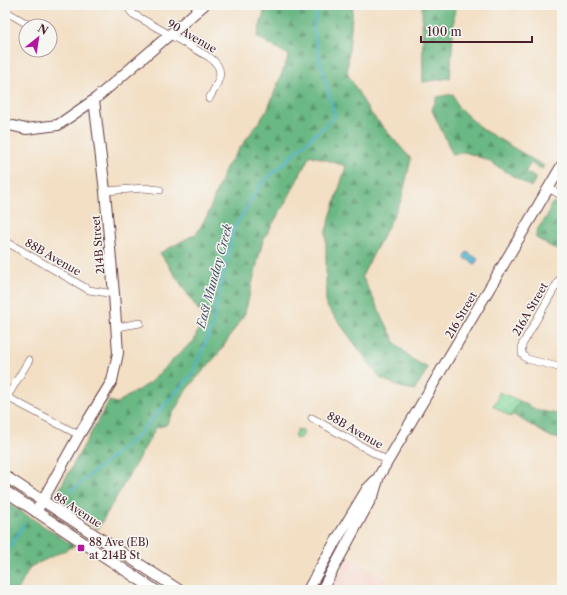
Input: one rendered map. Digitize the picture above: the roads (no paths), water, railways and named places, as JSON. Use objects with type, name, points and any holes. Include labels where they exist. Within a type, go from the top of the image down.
[{"type":"main road","points":[[5,124],[26,129],[58,124],[94,100],[204,5]]},
{"type":"main road","name":"214B Street","points":[[36,512],[79,435],[112,381],[118,353],[105,191],[94,100]]},
{"type":"main road","name":"216 Street","points":[[308,590],[367,489],[379,476],[388,461],[562,165]]},
{"type":"main road","name":"88 Avenue","points":[[5,476],[179,590]]},
{"type":"main road","name":"216 Street","points":[[322,590],[374,493],[379,476]]},
{"type":"main road","points":[[5,492],[155,590]]},
{"type":"street","points":[[8,5],[5,10],[18,18]]},
{"type":"street","name":"90 Avenue","points":[[126,5],[132,14],[209,58],[219,67],[219,81],[209,98]]},
{"type":"street","points":[[105,191],[144,188],[160,190]]},
{"type":"street","points":[[549,188],[562,196]]},
{"type":"street","name":"88B Avenue","points":[[5,241],[89,290],[114,294]]},
{"type":"street","name":"216A Street","points":[[562,275],[522,345],[522,354],[527,360],[562,368]]},
{"type":"street","points":[[117,327],[140,323]]},
{"type":"street","points":[[29,360],[6,396],[79,435]]},
{"type":"street","name":"88B Avenue","points":[[312,418],[388,461]]},
{"type":"water","points":[[467,252],[478,259],[475,264],[463,257]]},
{"type":"waterway","name":"East Munday Creek","points":[[71,491],[136,437],[192,374],[212,327],[234,228],[260,185],[335,116],[321,65],[313,27],[319,5]]},
{"type":"waterway","points":[[5,555],[24,524]]},
{"type":"place","name":"88 Ave (EB) at 214B St","points":[[81,548]]}]
